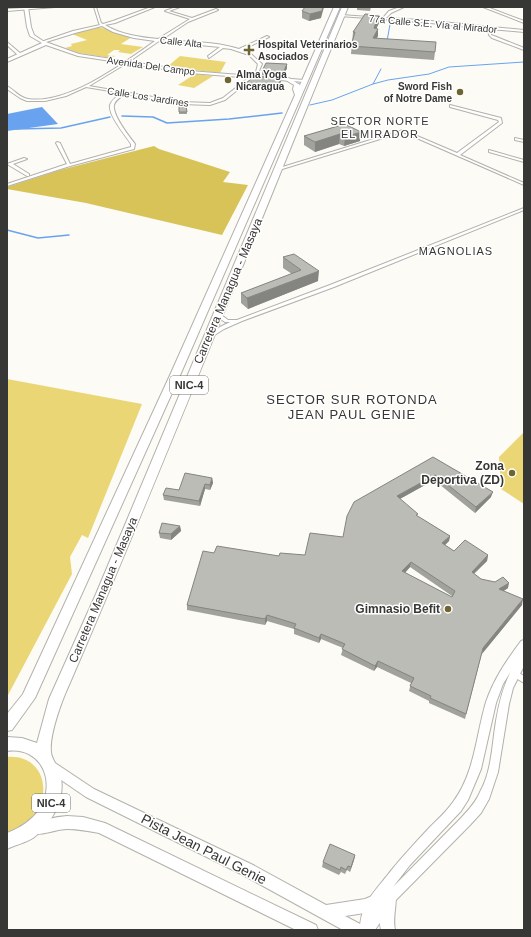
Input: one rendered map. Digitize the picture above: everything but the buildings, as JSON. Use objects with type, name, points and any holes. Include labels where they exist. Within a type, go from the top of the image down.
[{"type":"highway","name":"Carretera Managua - Masaya","points":[[48,761],[46,734],[56,699],[102,594],[278,170],[303,97],[304,81],[329,26],[341,9]]},
{"type":"highway","name":"Carretera Managua - Masaya","points":[[7,725],[28,698],[303,97],[321,66],[341,9]]},
{"type":"highway","points":[[329,26],[336,22],[341,9]]},
{"type":"highway","points":[[304,81],[311,79],[316,70],[321,66]]},
{"type":"highway","points":[[290,80],[307,74]]},
{"type":"highway","points":[[290,80],[297,84],[296,89],[303,97],[305,96],[310,84],[304,81]]},
{"type":"highway","points":[[7,744],[13,743],[30,746],[48,761]]},
{"type":"highway","name":"NIC-4","points":[[15,840],[43,818],[52,800],[55,783],[48,761]]},
{"type":"main road","name":"Pista Jean Paul Genie","points":[[48,761],[90,793],[248,870],[357,930]]},
{"type":"main road","name":"Pista Jean Paul Genie","points":[[15,840],[50,824],[68,822],[85,823],[100,827],[306,928]]},
{"type":"main road","points":[[388,930],[386,910],[390,898]]},
{"type":"main road","points":[[326,912],[365,906],[372,903]]},
{"type":"street","points":[[7,10],[54,7]]},
{"type":"street","points":[[95,7],[102,26]]},
{"type":"street","points":[[7,60],[20,56],[44,42],[74,32],[102,26],[154,7]]},
{"type":"street","points":[[179,7],[166,11],[192,19]]},
{"type":"street","points":[[384,19],[386,14],[392,10],[403,7]]},
{"type":"street","points":[[484,7],[524,22]]},
{"type":"street","name":"Avenida Del Campo","points":[[26,8],[30,33],[34,38],[78,55],[190,72],[304,81]]},
{"type":"street","name":"77a Calle S.E. Vía al Mirador","points":[[341,9],[384,19],[524,30]]},
{"type":"street","points":[[7,87],[23,98],[39,100],[60,96],[85,86],[192,19],[217,10]]},
{"type":"street","name":"Calle Alta","points":[[102,26],[112,31],[159,40],[240,50],[255,57],[260,64],[257,72],[251,77]]},
{"type":"street","points":[[490,28],[490,34],[493,37],[524,48]]},
{"type":"street","points":[[240,50],[268,37]]},
{"type":"street","points":[[7,43],[20,56]]},
{"type":"street","points":[[209,57],[222,47]]},
{"type":"street","name":"Calle Los Jardines","points":[[85,86],[123,94],[182,103],[210,104],[224,99],[251,77]]},
{"type":"street","points":[[7,185],[69,165],[133,148],[133,144],[117,119],[112,108],[114,101],[123,94]]},
{"type":"street","points":[[451,106],[500,120],[501,122],[457,155]]},
{"type":"street","points":[[278,170],[403,131],[524,184]]},
{"type":"street","points":[[516,138],[524,141]]},
{"type":"street","points":[[58,143],[69,165]]},
{"type":"street","points":[[490,151],[524,161]]},
{"type":"street","points":[[9,164],[25,159]]},
{"type":"street","points":[[9,164],[28,176]]},
{"type":"street","points":[[208,338],[218,330],[240,320],[332,286],[524,209]]},
{"type":"street","points":[[218,315],[227,321],[240,320]]},
{"type":"street","points":[[367,930],[366,922],[372,903],[406,861],[457,807],[464,796],[476,769],[491,703],[498,683],[524,644]]},
{"type":"street","points":[[367,930],[390,898],[469,818],[483,798],[488,789],[497,755],[502,707],[514,673],[524,657]]},
{"type":"street","points":[[514,673],[524,680]]},
{"type":"shaded area","points":[[99,27],[132,37],[121,44],[143,47],[131,54],[118,52],[120,50],[114,50],[107,55],[115,56],[111,58],[79,53],[65,48],[72,46],[71,44],[87,40],[72,34]]},
{"type":"shaded area","points":[[180,56],[226,62],[220,73],[167,67]]},
{"type":"shaded area","points":[[195,74],[213,76],[194,88],[178,85]]},
{"type":"shaded area","points":[[154,146],[159,149],[230,172],[223,182],[248,185],[222,235],[86,203],[7,189],[7,187],[60,170]]},
{"type":"shaded area","points":[[7,379],[142,404],[88,538],[82,535],[70,557],[72,574],[7,697]]},
{"type":"shaded area","name":"Zona Deportiva (ZD)","points":[[524,432],[524,504],[501,489],[499,457]]},
{"type":"shaded area","points":[[7,757],[19,758],[28,761],[36,767],[43,784],[43,794],[35,814],[19,828],[7,834]]},
{"type":"water","points":[[42,107],[58,124],[7,131],[7,114]]},
{"type":"waterway","points":[[387,41],[391,19],[416,20]]},
{"type":"waterway","points":[[373,84],[388,80],[429,74],[449,67],[524,62]]},
{"type":"waterway","points":[[373,84],[381,69]]},
{"type":"waterway","points":[[310,105],[332,100],[373,84]]},
{"type":"waterway","points":[[122,116],[153,117],[167,123],[229,119],[282,113]]},
{"type":"waterway","points":[[16,129],[61,128],[110,117]]},
{"type":"waterway","points":[[7,230],[38,238],[69,235]]},
{"type":"place","name":"Hospital Veterinarios Asociados","points":[[249,50]]},
{"type":"place","name":"Alma Yoga Nicaragua","points":[[228,80]]},
{"type":"place","name":"Sword Fish of Notre Dame","points":[[460,92]]},
{"type":"place","name":"Zona Deportiva (ZD)","points":[[512,473]]},
{"type":"place","name":"Gimnasio Befit","points":[[448,609]]},
{"type":"district","name":"SECTOR NORTE EL MIRADOR","points":[[380,127]]},
{"type":"district","name":"MAGNOLIAS","points":[[456,251]]},
{"type":"district","name":"SECTOR SUR ROTONDA JEAN PAUL GENIE","points":[[352,406]]}]
